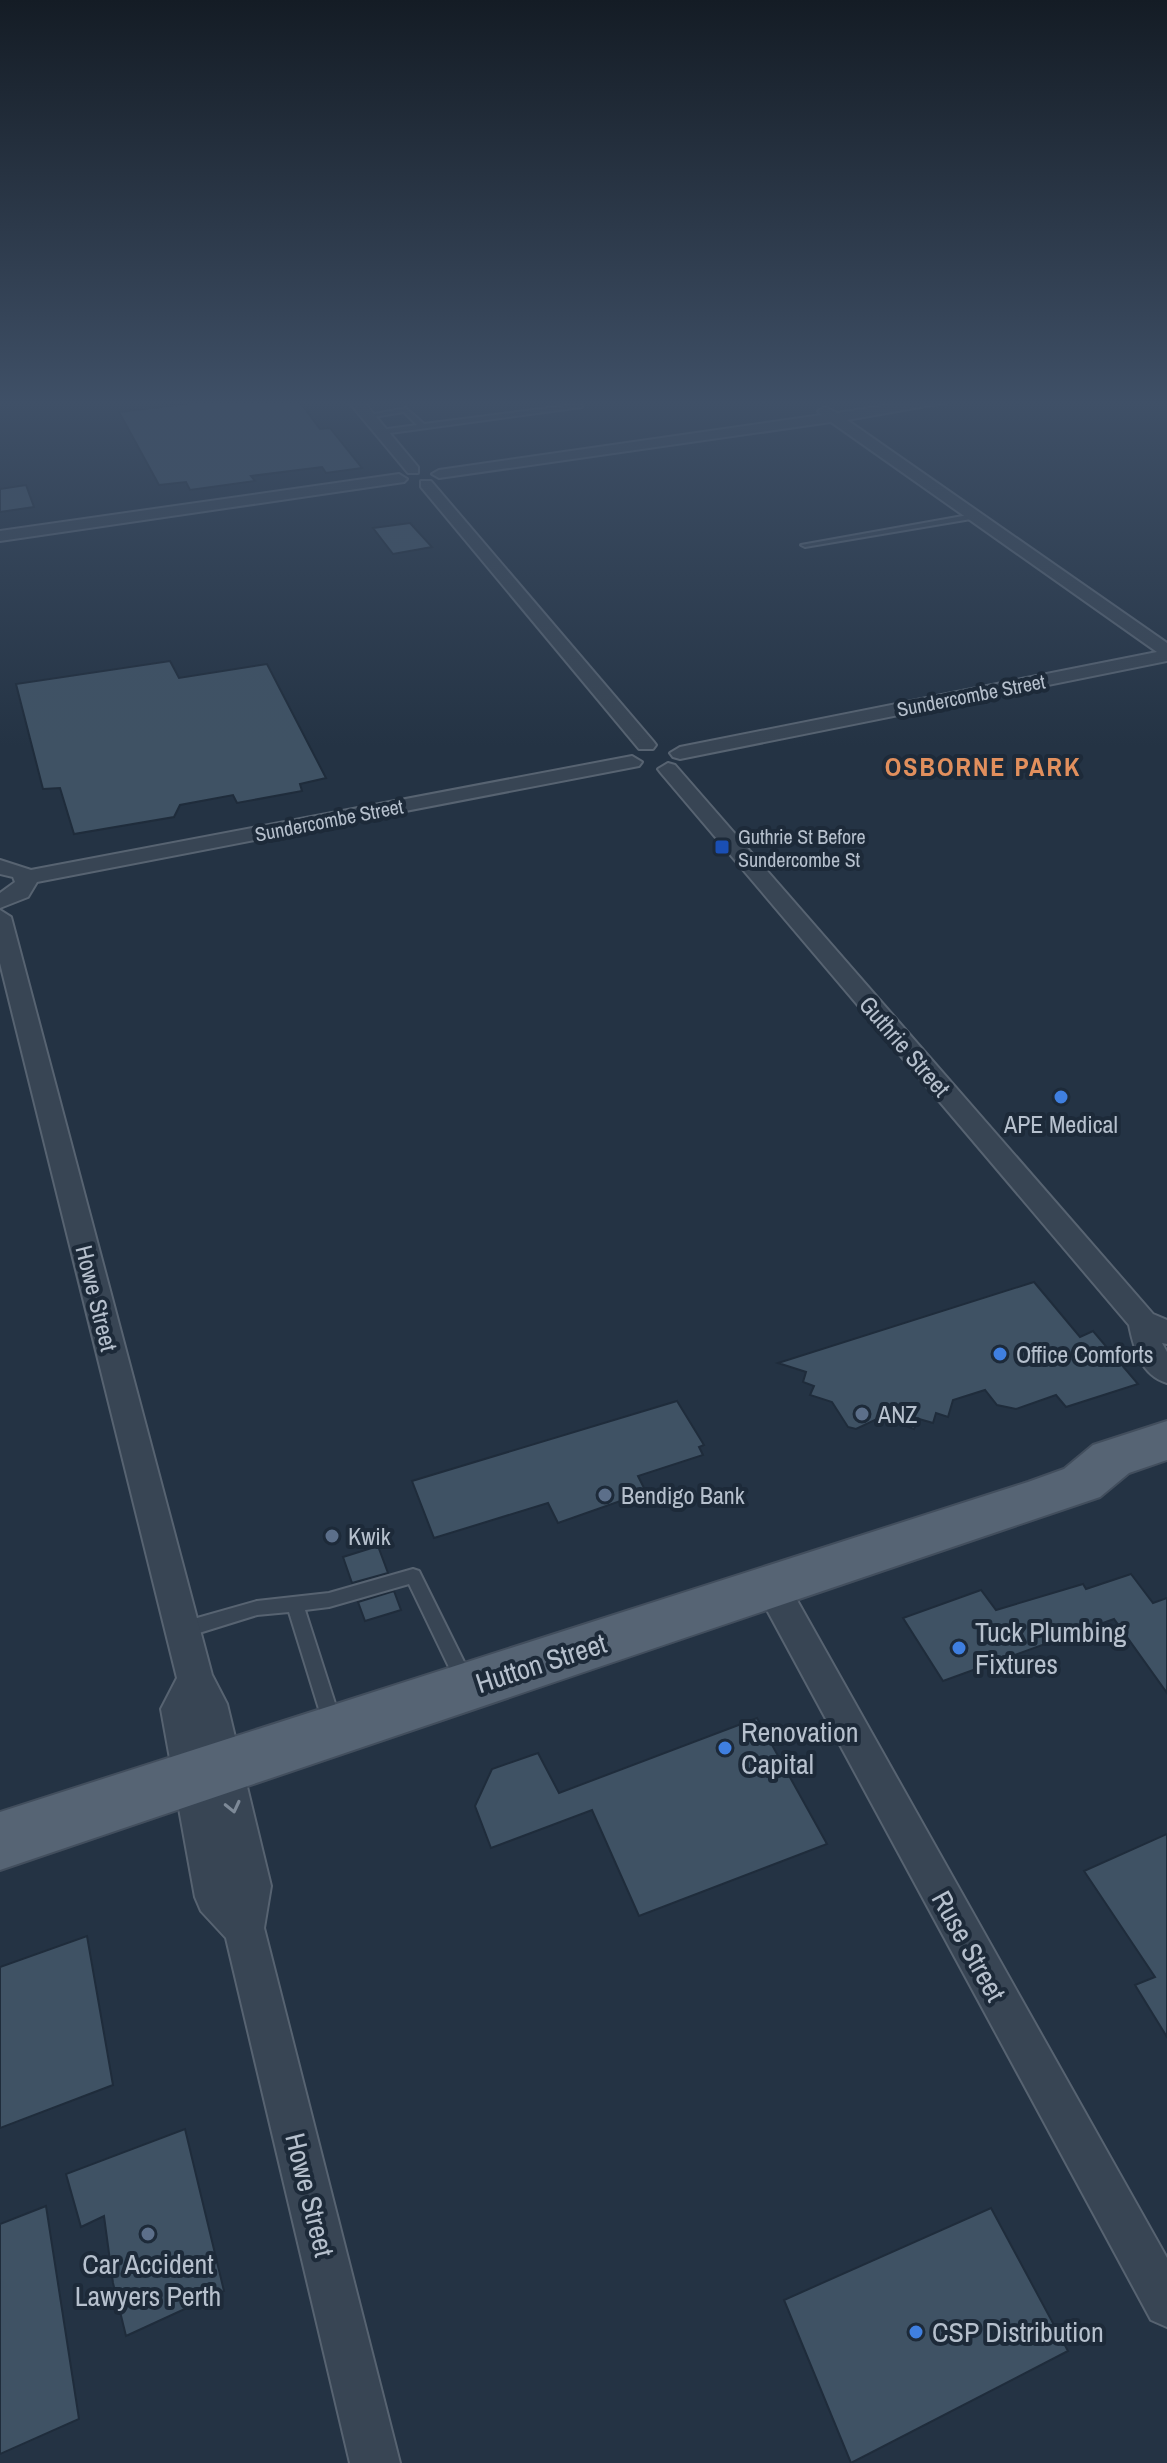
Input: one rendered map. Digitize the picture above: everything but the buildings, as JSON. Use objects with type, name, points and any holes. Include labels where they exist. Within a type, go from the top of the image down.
[{"type":"main road","name":"Hutton Street","points":[[1082,1483],[1111,1459],[1167,1440]]},
{"type":"main road","name":"Hutton Street","points":[[0,1841],[1082,1483],[1130,1484],[1167,1472]]},
{"type":"street","points":[[0,536],[134,516]]},
{"type":"street","points":[[462,516],[646,745]]},
{"type":"street","points":[[974,516],[1167,653]]},
{"type":"street","name":"Sundercombe Street","points":[[674,761],[1167,653]]},
{"type":"street","points":[[646,745],[662,745],[674,761],[643,768],[632,762],[631,752],[646,745]]},
{"type":"street","name":"Guthrie Street","points":[[674,761],[1155,1328],[1149,1351],[1167,1372]]},
{"type":"street","name":"Sundercombe Street","points":[[26,877],[632,762]]},
{"type":"street","points":[[0,867],[15,869],[26,877],[20,892],[0,901]]},
{"type":"street","name":"Howe Street","points":[[0,917],[195,1679],[209,1704],[207,1770],[251,1886],[244,1928],[375,2463]]},
{"type":"street","name":"Ruse Street","points":[[772,1587],[1167,2304]]},
{"type":"lane","points":[[805,545],[974,516]]},
{"type":"lane","points":[[182,1630],[257,1608],[329,1600],[413,1576],[467,1687]]},
{"type":"lane","points":[[295,1604],[334,1729]]},
{"type":"place","name":"Guthrie St Before Sundercombe St","points":[[722,847]]},
{"type":"place","name":"APE Medical","points":[[1061,1097]]},
{"type":"place","name":"Office Comforts","points":[[1000,1354]]},
{"type":"place","name":"ANZ","points":[[862,1414]]},
{"type":"place","name":"Bendigo Bank","points":[[605,1495]]},
{"type":"place","name":"Kwik","points":[[332,1536]]},
{"type":"place","name":"Tuck Plumbing Fixtures","points":[[959,1648]]},
{"type":"place","name":"Renovation Capital","points":[[725,1748]]},
{"type":"place","name":"Car Accident Lawyers Perth","points":[[148,2234]]},
{"type":"place","name":"CSP Distribution","points":[[916,2332]]},
{"type":"district","name":"OSBORNE PARK","points":[[983,766]]}]
